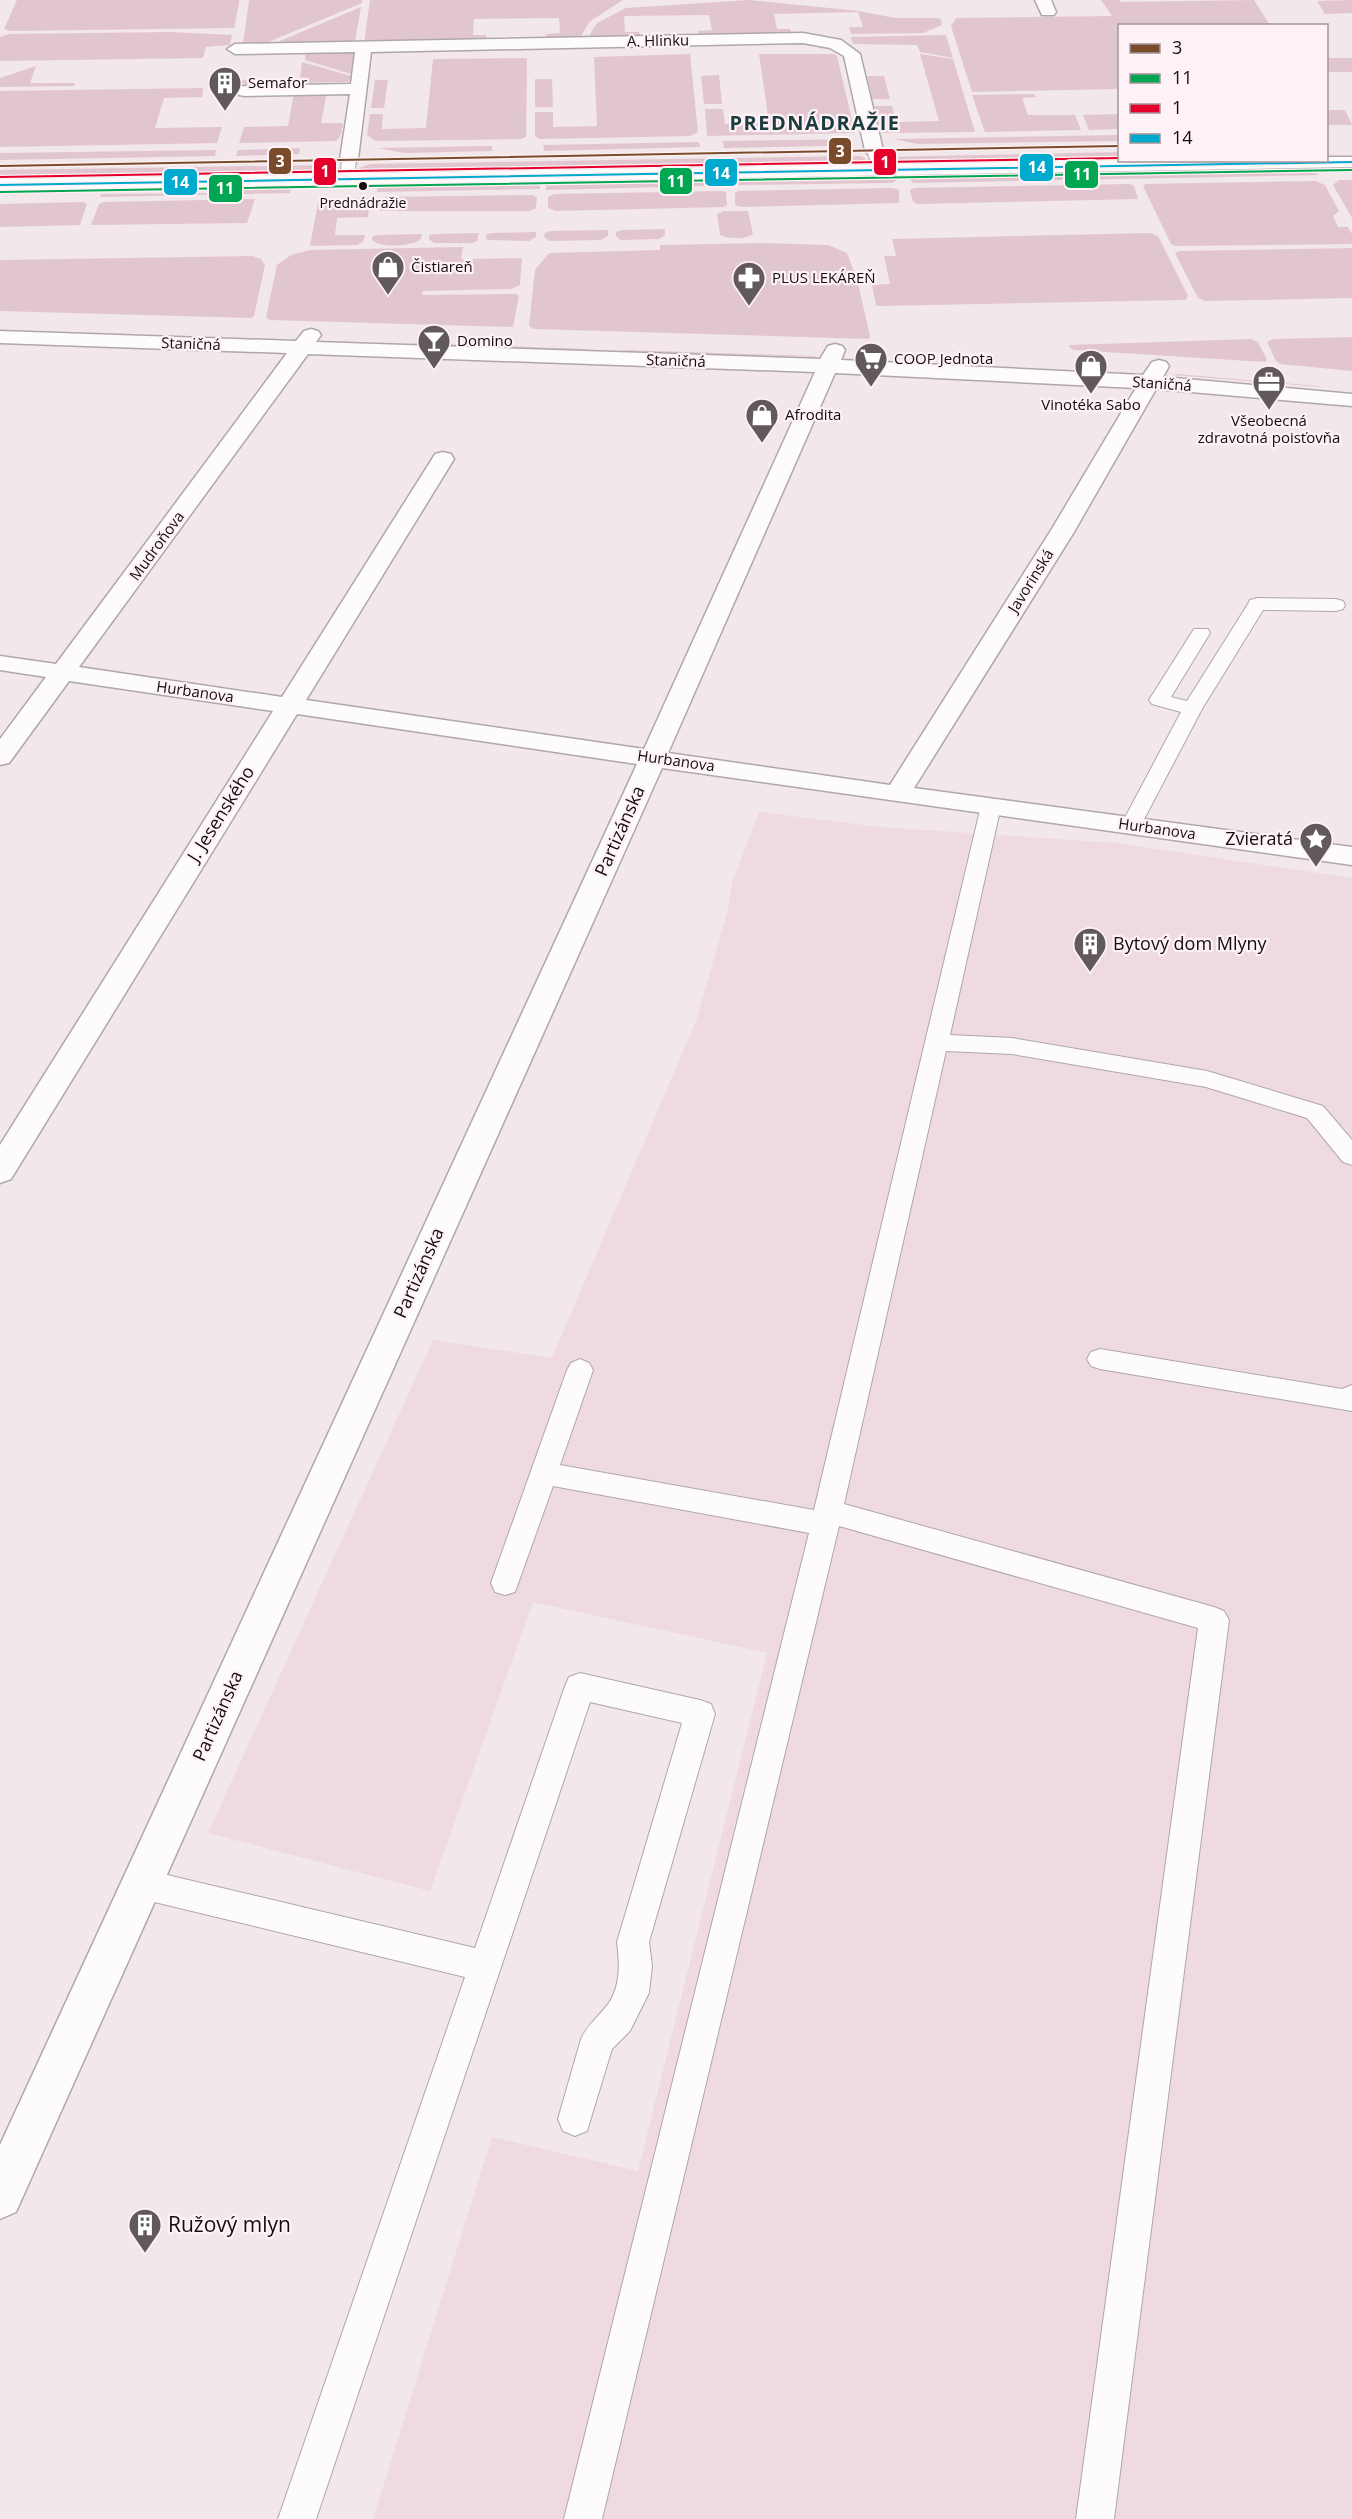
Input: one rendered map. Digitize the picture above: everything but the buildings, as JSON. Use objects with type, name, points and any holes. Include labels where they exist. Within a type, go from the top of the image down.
[{"type":"street","name":"A. Hlinku","points":[[235,49],[797,39],[835,44],[852,54],[874,150]]},
{"type":"street","points":[[349,159],[364,54],[361,47]]},
{"type":"street","points":[[245,91],[359,89]]},
{"type":"street","points":[[0,166],[1118,146]]},
{"type":"street","points":[[0,185],[1352,162]]},
{"type":"street","name":"Staničná","points":[[0,322],[307,341]]},
{"type":"street","name":"Staničná","points":[[0,337],[307,341],[833,358],[1352,382]]},
{"type":"street","name":"Mudroňova","points":[[0,757],[307,341]]},
{"type":"street","name":"Partizánska","points":[[0,2196],[9,2156],[142,1884],[833,358]]},
{"type":"street","name":"Staničná","points":[[1156,374],[1352,400]]},
{"type":"street","name":"Javorinská","points":[[897,794],[1062,532],[1156,374]]},
{"type":"street","name":"J. Jesenského","points":[[0,1171],[443,459]]},
{"type":"street","name":"Hurbanova","points":[[0,663],[897,794],[1352,856]]},
{"type":"lane","points":[[874,150],[879,170]]},
{"type":"lane","points":[[346,179],[349,159]]},
{"type":"lane","points":[[1131,825],[1192,709],[1257,604],[1336,605]]},
{"type":"lane","points":[[1192,709],[1159,700],[1201,633]]},
{"type":"lane","points":[[583,2519],[826,1518],[991,806]]},
{"type":"lane","points":[[936,1042],[1012,1046],[1207,1079],[1315,1112],[1352,1156]]},
{"type":"lane","points":[[1100,1359],[1351,1401],[1352,1396]]},
{"type":"lane","points":[[505,1583],[580,1370]]},
{"type":"lane","points":[[542,1473],[826,1518],[1214,1620],[1095,2519]]},
{"type":"lane","points":[[297,2519],[580,1686],[700,1714],[633,1942],[636,1966],[632,1993],[618,2019],[598,2039],[575,2119]]},
{"type":"lane","points":[[142,1884],[484,1966]]},
{"type":"shaded area","points":[[17,0],[239,0],[239,3],[234,28],[10,31],[4,29]]},
{"type":"shaded area","points":[[249,0],[362,0],[362,3],[266,43],[243,44]]},
{"type":"shaded area","points":[[370,0],[623,0],[589,22],[579,40],[547,40],[546,34],[560,33],[559,18],[474,19],[473,35],[486,35],[487,42],[364,44]]},
{"type":"shaded area","points":[[749,0],[859,11],[895,18],[936,18],[941,19],[942,25],[923,33],[851,34],[849,27],[863,27],[858,12],[774,14],[777,29],[790,29],[792,35],[699,37],[698,31],[712,30],[709,15],[624,16],[625,32],[639,32],[640,38],[587,39],[597,23],[626,8]]},
{"type":"shaded area","points":[[1101,0],[1121,2],[1254,0],[1269,24],[1118,24],[1118,89],[972,92],[951,26],[956,18],[1112,16]]},
{"type":"shaded area","points":[[1352,0],[1352,13],[1325,14],[1317,1]]},
{"type":"shaded area","points":[[361,7],[355,41],[275,43]]},
{"type":"shaded area","points":[[170,32],[232,35],[230,45],[206,47],[203,58],[0,61],[0,37],[9,34]]},
{"type":"shaded area","points":[[946,35],[953,58],[920,52],[917,45],[853,44],[851,37]]},
{"type":"shaded area","points":[[355,49],[351,74],[305,60],[306,50]]},
{"type":"shaded area","points":[[690,54],[698,132],[690,136],[540,139],[535,136],[535,112],[553,112],[553,127],[597,126],[594,57]]},
{"type":"shaded area","points":[[759,54],[834,54],[837,56],[855,133],[707,136],[705,109],[723,109],[725,124],[769,123]]},
{"type":"shaded area","points":[[920,54],[953,59],[975,132],[883,133],[881,131],[874,106],[892,106],[896,122],[939,121]]},
{"type":"shaded area","points":[[527,58],[526,137],[521,139],[376,141],[367,135],[370,114],[383,114],[382,129],[426,128],[433,59]]},
{"type":"shaded area","points":[[1328,58],[1352,58],[1352,72],[1328,72]]},
{"type":"shaded area","points":[[302,62],[351,76],[349,82],[218,84],[218,81],[300,79]]},
{"type":"shaded area","points":[[36,66],[30,83],[75,83],[74,86],[0,87],[0,78]]},
{"type":"shaded area","points":[[719,75],[722,104],[704,104],[701,76]]},
{"type":"shaded area","points":[[867,76],[884,76],[890,99],[872,99]]},
{"type":"shaded area","points":[[535,79],[552,79],[553,107],[535,107]]},
{"type":"shaded area","points":[[375,80],[388,80],[384,108],[371,108]]},
{"type":"shaded area","points":[[203,88],[202,97],[164,98],[155,128],[222,127],[217,143],[0,147],[0,91]]},
{"type":"shaded area","points":[[327,92],[321,123],[343,123],[341,135],[336,141],[239,143],[244,127],[288,126],[294,93]]},
{"type":"shaded area","points":[[1034,94],[1036,97],[1022,98],[1028,115],[1075,115],[1081,130],[985,132],[972,95]]},
{"type":"shaded area","points":[[1328,110],[1345,110],[1352,125],[1328,125]]},
{"type":"shaded area","points":[[1118,114],[1118,129],[1089,130],[1083,115]]},
{"type":"shaded area","points":[[1118,135],[1118,141],[917,144],[894,139]]},
{"type":"shaded area","points":[[853,139],[827,146],[724,148],[723,141]]},
{"type":"shaded area","points":[[699,142],[700,147],[544,151],[543,145]]},
{"type":"shaded area","points":[[492,146],[492,151],[404,153],[378,148]]},
{"type":"shaded area","points":[[300,148],[299,154],[236,156],[238,150]]},
{"type":"shaded area","points":[[216,150],[215,156],[0,160],[0,153]]},
{"type":"shaded area","points":[[1118,152],[1118,160],[888,164],[883,163],[882,157]]},
{"type":"shaded area","points":[[860,156],[865,158],[866,163],[861,165],[369,173],[362,172],[359,168],[370,164]]},
{"type":"shaded area","points":[[330,165],[340,169],[329,174],[0,179],[0,170]]},
{"type":"shaded area","points":[[1218,168],[1230,173],[1311,171],[1319,175],[913,183],[906,175]]},
{"type":"shaded area","points":[[895,175],[896,181],[892,183],[735,185],[735,182],[846,180],[850,176]]},
{"type":"shaded area","points":[[567,180],[577,185],[704,182],[704,186],[546,190],[546,181]]},
{"type":"shaded area","points":[[1339,180],[1352,180],[1352,218],[1333,185]]},
{"type":"shaded area","points":[[540,181],[540,189],[377,192],[378,184]]},
{"type":"shaded area","points":[[1315,181],[1325,185],[1339,211],[1333,216],[1338,227],[1348,227],[1352,234],[1352,244],[1175,246],[1171,244],[1143,186],[1146,184]]},
{"type":"shaded area","points":[[1129,184],[1134,186],[1138,199],[918,204],[913,202],[910,190],[914,188]]},
{"type":"shaded area","points":[[291,185],[290,193],[100,197],[101,194],[212,193],[219,187]]},
{"type":"shaded area","points":[[893,188],[899,190],[899,203],[742,207],[735,205],[735,193],[738,191]]},
{"type":"shaded area","points":[[726,192],[727,205],[724,207],[556,211],[548,208],[548,197],[554,194]]},
{"type":"shaded area","points":[[532,195],[537,197],[536,208],[530,211],[380,211],[381,200],[385,197]]},
{"type":"shaded area","points":[[346,197],[370,199],[368,217],[337,218],[335,235],[365,235],[364,241],[357,245],[310,246],[319,198],[322,198],[322,202],[346,202]]},
{"type":"shaded area","points":[[255,199],[247,223],[91,225],[99,204],[104,202]]},
{"type":"shaded area","points":[[83,202],[87,204],[80,225],[0,227],[0,204]]},
{"type":"shaded area","points":[[724,211],[748,211],[753,234],[736,238],[720,235],[717,214]]},
{"type":"shaded area","points":[[665,229],[665,235],[659,239],[621,240],[616,236],[616,232],[622,230]]},
{"type":"shaded area","points":[[608,230],[608,236],[601,240],[550,241],[544,237],[545,233],[550,231]]},
{"type":"shaded area","points":[[536,232],[536,237],[529,241],[487,240],[486,234],[492,233]]},
{"type":"shaded area","points":[[479,233],[477,241],[472,243],[434,243],[429,239],[429,235],[435,234]]},
{"type":"shaded area","points":[[1150,233],[1158,236],[1188,296],[1186,300],[876,305],[872,285],[890,284],[884,256],[896,256],[892,239]]},
{"type":"shaded area","points":[[422,234],[421,239],[417,242],[404,245],[382,244],[372,240],[373,236],[378,235]]},
{"type":"shaded area","points":[[765,243],[828,245],[847,253],[857,279],[869,339],[534,329],[529,326],[535,270],[549,253],[660,250],[660,245]]},
{"type":"shaded area","points":[[463,247],[461,259],[522,258],[520,285],[511,289],[423,291],[422,295],[517,294],[519,296],[513,327],[270,320],[266,317],[277,265],[291,255],[310,250]]},
{"type":"shaded area","points":[[1352,248],[1352,298],[1205,301],[1198,298],[1175,253],[1180,251]]},
{"type":"shaded area","points":[[253,256],[261,259],[265,265],[254,316],[251,318],[0,311],[0,260]]},
{"type":"shaded area","points":[[1352,337],[1352,371],[1280,364],[1276,361],[1267,342],[1273,339]]},
{"type":"shaded area","points":[[1251,339],[1258,342],[1267,360],[1265,362],[1074,350],[1069,347],[1069,345]]},
{"type":"shaded area","points":[[413,344],[587,349],[589,350]]},
{"type":"shaded area","points":[[623,351],[814,356],[816,357]]},
{"type":"shaded area","points":[[1173,375],[1319,386],[1322,387]]},
{"type":"shaded area","points":[[759,812],[880,827],[1116,843],[1352,878],[1352,2519],[373,2519],[492,2137],[638,2171],[767,1653],[533,1602],[430,1891],[208,1833],[433,1340],[552,1358],[696,1021],[728,909],[732,883]]},
{"type":"transit line","name":"3","points":[[0,166],[1118,146]]},
{"type":"transit line","name":"1","points":[[0,177],[1118,158]]},
{"type":"transit line","name":"14","points":[[0,185],[1352,162]]},
{"type":"transit line","name":"11","points":[[0,192],[1352,170]]},
{"type":"place","name":"Semafor","points":[[225,112]]},
{"type":"place","name":"Prednádražie","points":[[363,186]]},
{"type":"place","name":"Čistiareň","points":[[388,296]]},
{"type":"place","name":"PLUS LEKÁREŇ","points":[[749,307]]},
{"type":"place","name":"Domino","points":[[434,370]]},
{"type":"place","name":"COOP Jednota","points":[[871,388]]},
{"type":"place","name":"Vinotéka Sabo","points":[[1091,395]]},
{"type":"place","name":"Všeobecná zdravotná poisťovňa","points":[[1269,411]]},
{"type":"place","name":"Afrodita","points":[[762,444]]},
{"type":"place","name":"Zvieratá","points":[[1316,868]]},
{"type":"place","name":"Bytový dom Mlyny","points":[[1090,973]]},
{"type":"place","name":"Ružový mlyn","points":[[145,2254]]},
{"type":"district","name":"PREDNÁDRAŽIE","points":[[815,123]]}]
